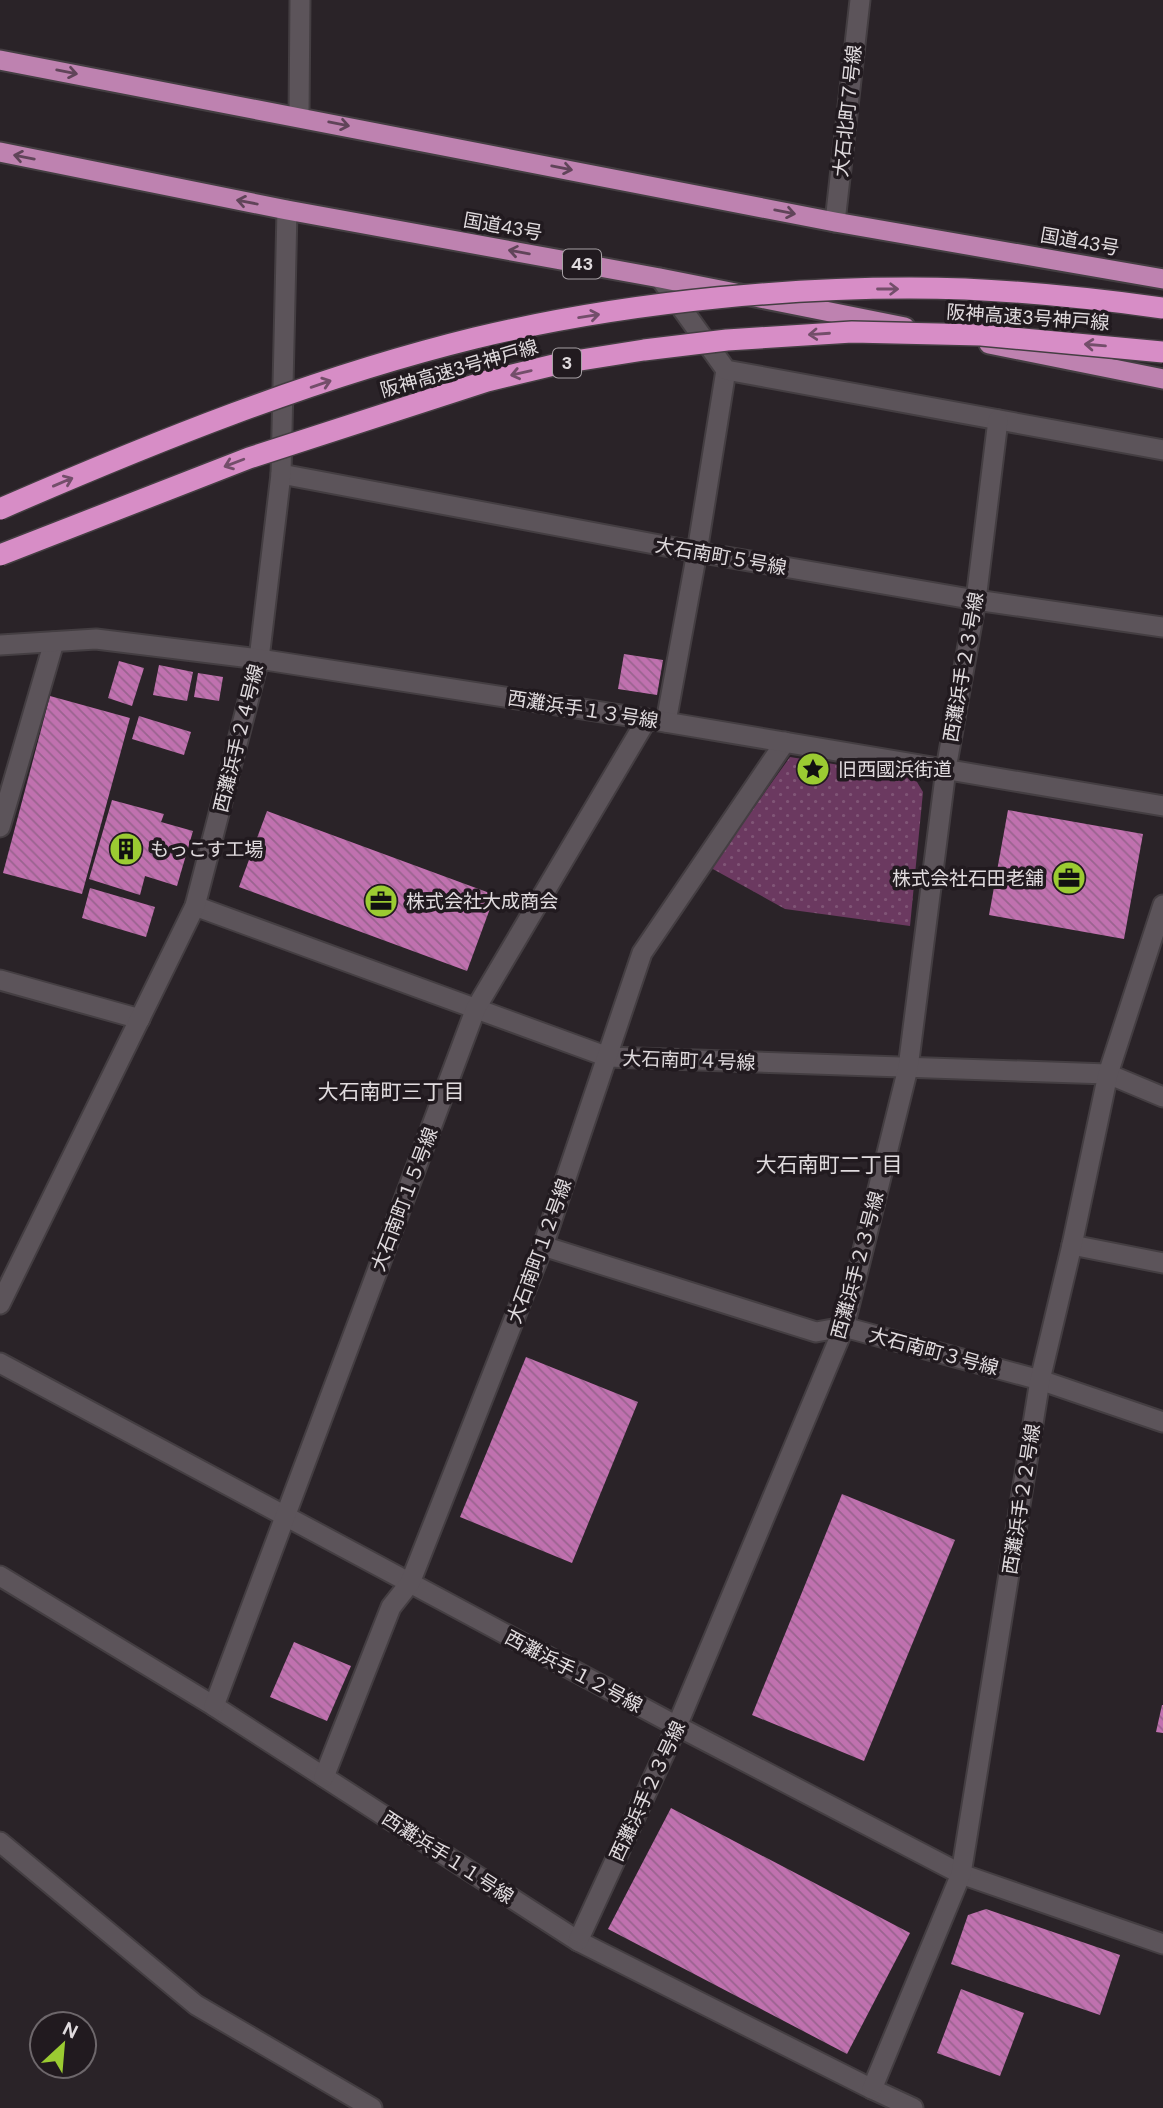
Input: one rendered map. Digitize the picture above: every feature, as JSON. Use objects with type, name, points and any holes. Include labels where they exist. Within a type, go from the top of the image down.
[{"type":"highway","name":"国道43号","points":[[0,60],[835,222],[1163,279]]},
{"type":"highway","name":"国道43号","points":[[0,152],[287,210],[660,278],[1163,379]]},
{"type":"highway","name":"阪神高速3号神戸線","points":[[0,509],[131,453],[248,409],[373,367],[476,338],[558,321],[717,299],[844,289],[966,289],[1163,308]]},
{"type":"highway","name":"阪神高速3号神戸線","points":[[0,555],[248,458],[487,381],[562,363],[644,349],[727,340],[852,332],[981,334],[1163,352]]},
{"type":"street","points":[[299,116],[300,0]]},
{"type":"street","name":"大石北町７号線","points":[[835,222],[860,0]]},
{"type":"street","name":"西灘浜手２４号線","points":[[0,1304],[195,906],[259,659],[281,474],[287,210]]},
{"type":"street","points":[[660,278],[726,370],[1163,450]]},
{"type":"street","points":[[657,721],[697,552],[726,370]]},
{"type":"street","name":"西灘浜手２３号線","points":[[578,1941],[677,1726],[844,1327],[908,1068],[946,769],[975,600],[998,420]]},
{"type":"street","name":"大石南町５号線","points":[[281,474],[697,552],[975,600],[1163,627]]},
{"type":"street","name":"西灘浜手１３号線","points":[[0,645],[96,639],[259,659],[657,721],[1163,806]]},
{"type":"street","points":[[0,827],[54,642]]},
{"type":"street","name":"大石南町１５号線","points":[[214,1706],[476,1008],[657,721]]},
{"type":"street","name":"大石南町１２号線","points":[[324,1777],[391,1607],[410,1583],[543,1246],[642,953],[785,742]]},
{"type":"street","name":"西灘浜手２２号線","points":[[872,2089],[961,1874],[1040,1380],[1108,1074],[1154,964],[1163,905]]},
{"type":"street","name":"大石南町４号線","points":[[195,906],[607,1056],[1108,1074],[1163,1097]]},
{"type":"street","points":[[0,980],[140,1019]]},
{"type":"street","points":[[1072,1245],[1163,1263]]},
{"type":"street","name":"大石南町３号線","points":[[543,1246],[816,1332],[844,1327],[1040,1380],[1163,1422]]},
{"type":"street","name":"西灘浜手１２号線","points":[[0,1363],[677,1726],[961,1874],[1163,1944]]},
{"type":"street","name":"西灘浜手１１号線","points":[[0,1576],[214,1706],[578,1941],[913,2108]]},
{"type":"street","points":[[0,1842],[196,2005],[372,2108]]},
{"type":"shaded area","points":[[790,757],[914,777],[923,792],[910,926],[785,909],[711,868]]},
{"type":"building","points":[[624,654],[663,660],[657,695],[618,689]]},
{"type":"building","points":[[119,661],[144,668],[132,706],[108,698]]},
{"type":"building","points":[[159,665],[193,672],[187,701],[153,695]]},
{"type":"building","points":[[198,673],[223,677],[219,701],[194,697]]},
{"type":"building","points":[[50,696],[130,718],[82,894],[3,873]]},
{"type":"building","points":[[139,716],[191,732],[184,755],[132,739]]},
{"type":"building","name":"もっこす工場","points":[[112,800],[164,814],[161,822],[193,831],[177,886],[145,876],[140,895],[89,879]]},
{"type":"building","points":[[1008,810],[1143,834],[1124,939],[989,915]]},
{"type":"building","points":[[267,811],[495,895],[467,971],[239,887]]},
{"type":"building","points":[[90,888],[155,907],[146,937],[82,918]]},
{"type":"building","points":[[526,1357],[638,1402],[572,1563],[460,1517]]},
{"type":"building","points":[[842,1494],[955,1540],[864,1761],[752,1715]]},
{"type":"building","points":[[294,1642],[351,1666],[327,1721],[270,1697]]},
{"type":"building","points":[[1163,1705],[1163,1733],[1156,1732]]},
{"type":"building","points":[[671,1808],[910,1933],[847,2054],[608,1929]]},
{"type":"building","points":[[986,1909],[1120,1955],[1100,2015],[951,1964],[968,1915]]},
{"type":"building","points":[[961,1989],[1024,2013],[1000,2076],[937,2053]]},
{"type":"place","name":"旧西國浜街道","points":[[813,769]]},
{"type":"place","name":"もっこす工場","points":[[126,849]]},
{"type":"place","name":"株式会社石田老舗","points":[[1069,878]]},
{"type":"place","name":"株式会社大成商会","points":[[381,901]]},
{"type":"district","name":"大石南町三丁目","points":[[391,1092]]},
{"type":"district","name":"大石南町二丁目","points":[[829,1165]]}]
